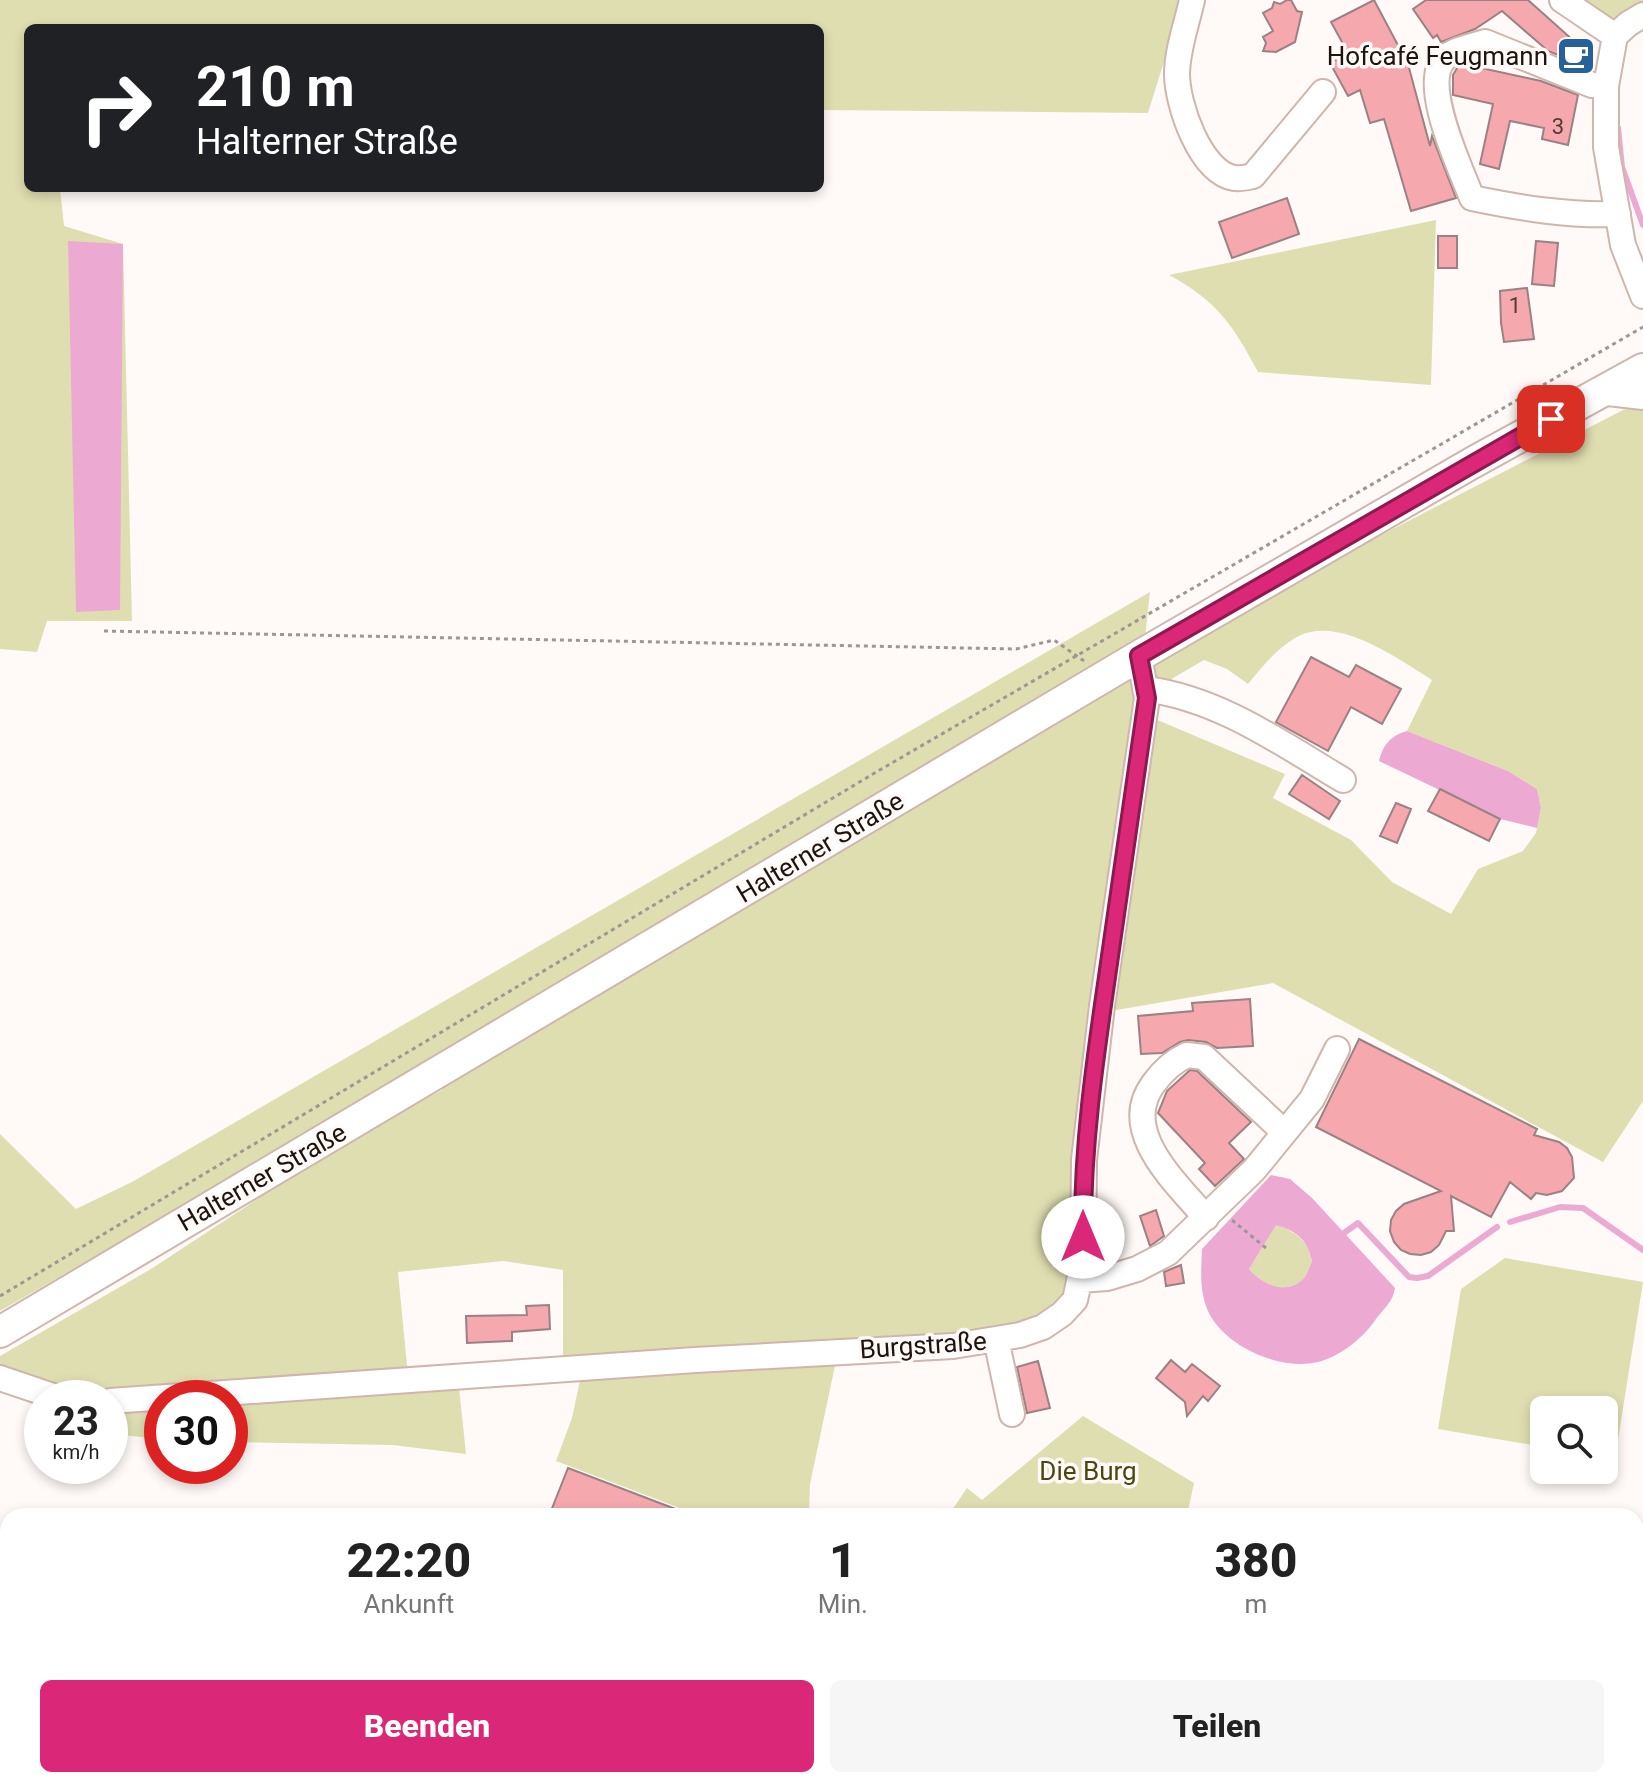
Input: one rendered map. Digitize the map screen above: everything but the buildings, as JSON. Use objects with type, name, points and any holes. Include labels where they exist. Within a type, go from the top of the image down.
[{"type":"main road","name":"Halterner Straße","points":[[0,1332],[1139,656],[1472,463],[1643,369]]},
{"type":"street","points":[[1192,0],[1177,73],[1182,106],[1197,146],[1216,167],[1233,178],[1253,176],[1323,92]]},
{"type":"street","points":[[1562,0],[1615,36]]},
{"type":"street","points":[[1643,15],[1615,36],[1606,86],[1606,147],[1623,245],[1643,296]]},
{"type":"street","points":[[1606,86],[1592,85],[1485,42],[1446,57],[1436,73],[1437,99],[1472,198],[1516,208],[1618,214]]},
{"type":"street","points":[[1618,214],[1643,253]]},
{"type":"street","points":[[1599,392],[1643,397]]},
{"type":"street","name":"Burgstraße","points":[[128,1400],[695,1360],[953,1346],[1020,1335],[1043,1327],[1062,1314],[1075,1300],[1083,1263],[1084,1160],[1102,1006],[1147,698],[1139,656]]},
{"type":"street","points":[[1145,689],[1192,699],[1249,724],[1343,780]]},
{"type":"street","points":[[1080,1280],[1107,1278],[1137,1269],[1168,1253],[1254,1170],[1312,1099],[1337,1049]]},
{"type":"street","points":[[1211,1212],[1152,1151],[1143,1131],[1145,1095],[1159,1076],[1187,1055],[1204,1057],[1284,1132]]},
{"type":"street","points":[[996,1339],[1012,1414]]},
{"type":"street","points":[[0,1378],[24,1386]]},
{"type":"path","points":[[0,1296],[1077,655],[1643,327]]},
{"type":"path","points":[[104,631],[1016,649],[1054,640],[1105,676]]},
{"type":"path","points":[[1211,1212],[1266,1248]]},
{"type":"green space","points":[[0,0],[1183,0],[1148,113],[824,110],[824,24],[24,24],[24,192],[60,192],[64,226],[123,244],[132,621],[47,621],[37,652],[0,649]]},
{"type":"green space","points":[[1577,0],[1643,0],[1643,7],[1615,19],[1596,13]]},
{"type":"green space","points":[[1436,220],[1431,385],[1258,372],[1232,328],[1212,305],[1169,275]]},
{"type":"green space","points":[[1643,406],[1643,1101],[1603,1162],[1273,983],[1105,1012],[1148,716],[1285,774],[1273,798],[1351,840],[1392,882],[1451,914],[1478,869],[1523,851],[1536,833],[1541,808],[1537,789],[1508,771],[1407,731],[1432,680],[1386,652],[1350,636],[1332,631],[1315,631],[1285,645],[1248,684],[1227,669],[1204,660],[1168,681],[1152,682],[1157,651],[1623,410]]},
{"type":"green space","points":[[1150,592],[1072,1301],[1017,1331],[563,1367],[563,1270],[503,1261],[398,1272],[408,1376],[248,1388],[248,1380],[144,1380],[144,1395],[128,1397],[128,1380],[24,1380],[24,1383],[0,1375],[0,1356],[151,1269],[344,1142],[442,1090],[431,1064],[0,1311],[0,1134],[76,1209],[132,1182]]},
{"type":"green space","points":[[1276,1224],[1300,1238],[1312,1261],[1303,1279],[1289,1287],[1267,1283],[1249,1269]]},
{"type":"green space","points":[[1505,1258],[1643,1282],[1618,1440],[1618,1396],[1530,1396],[1530,1445],[1438,1429],[1461,1289]]},
{"type":"green space","points":[[837,1356],[810,1484],[809,1508],[680,1508],[556,1461],[572,1418],[582,1371]]},
{"type":"green space","points":[[458,1378],[466,1454],[393,1445],[248,1442],[248,1396]]},
{"type":"green space","points":[[144,1401],[144,1437],[128,1436],[128,1402]]},
{"type":"green space","name":"Die Burg","points":[[1083,1416],[1194,1483],[1189,1508],[953,1508],[967,1488],[982,1500]]},
{"type":"shaded area","points":[[68,241],[123,244],[120,610],[76,612]]},
{"type":"shaded area","points":[[1407,731],[1508,771],[1537,789],[1541,808],[1537,828],[1500,819],[1379,761],[1388,742]]},
{"type":"shaded area","points":[[1271,1175],[1290,1179],[1312,1198],[1395,1288],[1388,1305],[1365,1333],[1335,1355],[1304,1364],[1273,1360],[1229,1338],[1210,1315],[1202,1283],[1202,1249]],"holes":[[[1276,1225],[1304,1242],[1312,1261],[1303,1279],[1289,1287],[1267,1283],[1249,1269]]]},
{"type":"waterway","points":[[1618,128],[1622,167],[1643,225]]},
{"type":"waterway","points":[[1510,1222],[1560,1207],[1583,1208],[1643,1250]]},
{"type":"waterway","points":[[1344,1233],[1358,1223],[1409,1277],[1417,1278],[1428,1276],[1497,1227]]},
{"type":"place","name":"Hofcafé Feugmann","points":[[1576,56]]},
{"type":"route","points":[[1083,1237],[1087,1129],[1147,698],[1139,656],[1551,419]]}]
